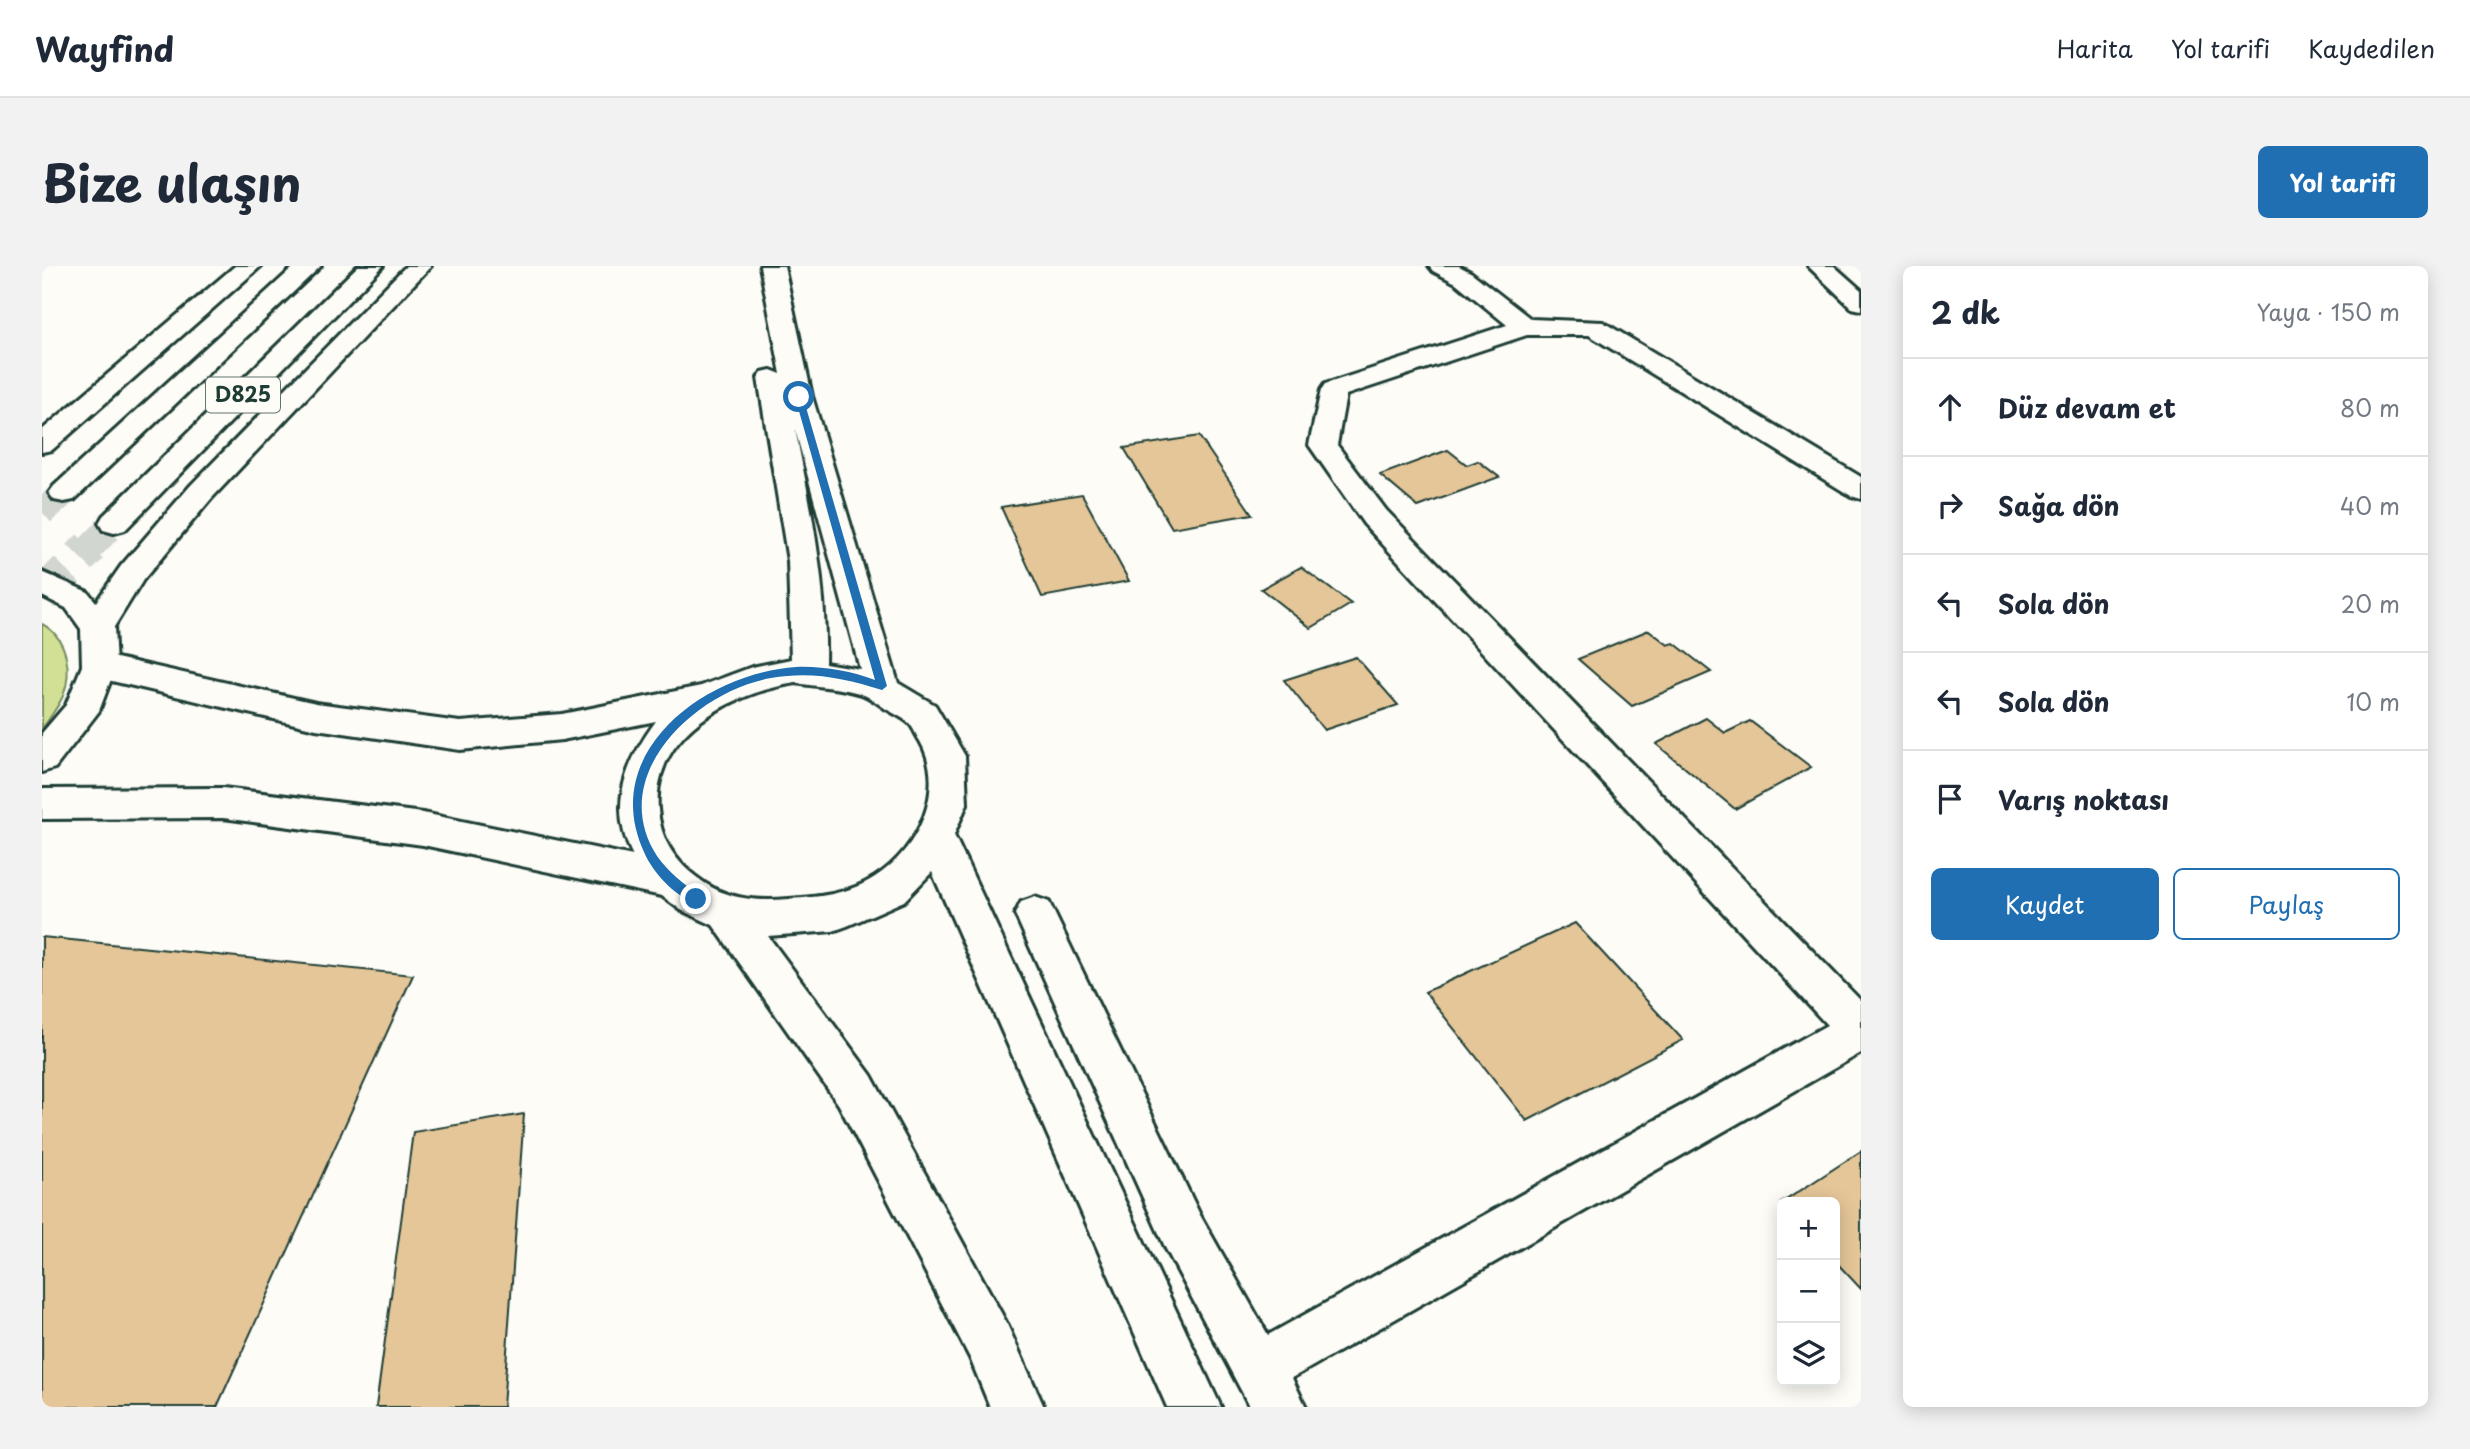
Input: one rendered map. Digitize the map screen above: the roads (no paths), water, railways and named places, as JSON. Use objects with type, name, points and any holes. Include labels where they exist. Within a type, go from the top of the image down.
[{"type":"main road","points":[[42,444],[249,266]]},
{"type":"main road","name":"D825","points":[[64,493],[309,266]]},
{"type":"main road","name":"D825","points":[[114,523],[371,266]]},
{"type":"main road","points":[[97,627],[132,573],[201,492],[419,266]]},
{"type":"main road","points":[[751,266],[805,571],[811,634],[808,671]]},
{"type":"main road","points":[[772,266],[799,397],[882,686]]},
{"type":"main road","points":[[1441,266],[1464,278],[1525,327]]},
{"type":"main road","points":[[1820,266],[1861,303]]},
{"type":"main road","points":[[1035,914],[1183,1232],[1269,1388],[1861,1030],[1375,517],[1323,445],[1334,390],[1525,327],[1594,327],[1861,490]]},
{"type":"main road","points":[[42,583],[76,600],[97,627],[99,666],[81,711],[42,758]]},
{"type":"main road","points":[[99,666],[316,716],[460,736],[562,727],[710,696],[766,675],[808,671],[855,677],[882,686],[906,700],[925,718],[940,738],[949,762],[952,788],[948,814],[937,840],[919,864],[895,885],[865,903],[831,914],[796,920],[760,919],[727,912],[696,899],[671,881],[653,859],[641,834],[637,808],[640,782],[649,757],[665,734],[685,713],[710,696]]},
{"type":"main road","points":[[42,804],[223,803],[424,829],[671,881]]},
{"type":"main road","points":[[937,840],[1194,1407]]},
{"type":"main road","points":[[727,912],[855,1090],[988,1340],[1017,1407]]},
{"type":"tunnel","points":[[42,512],[64,493]]},
{"type":"tunnel","points":[[89,549],[114,523]]},
{"type":"tunnel","points":[[42,596],[90,547]]}]
